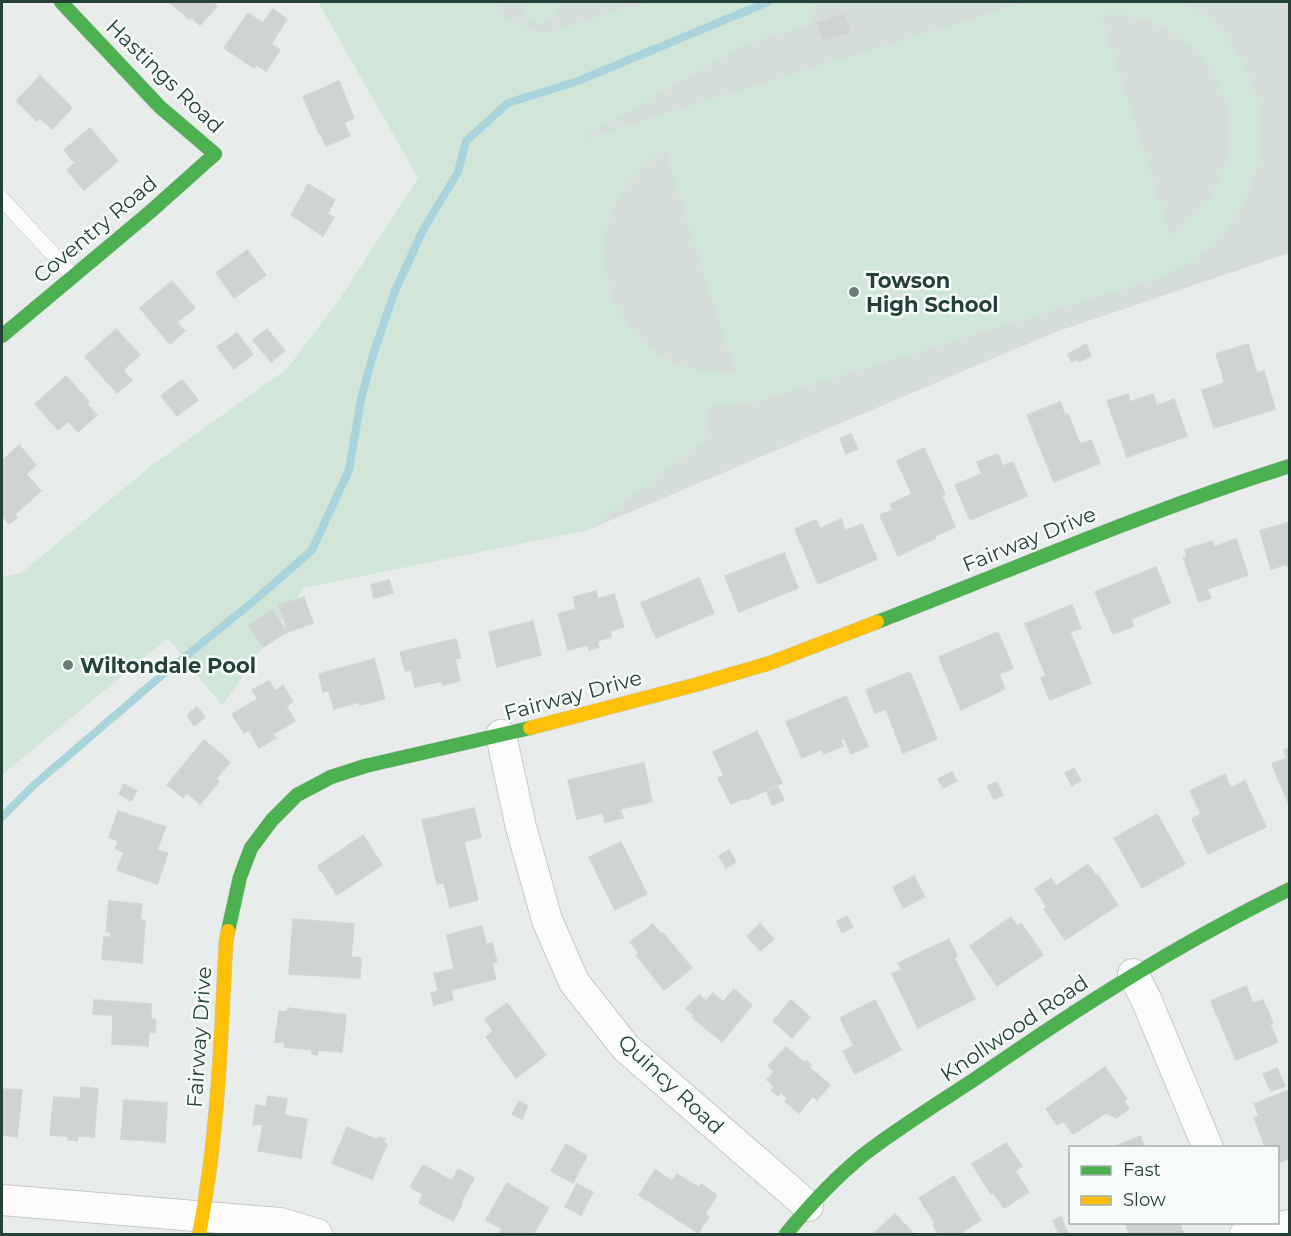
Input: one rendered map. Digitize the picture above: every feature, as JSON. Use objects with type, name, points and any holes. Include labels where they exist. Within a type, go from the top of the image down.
[{"type":"street","name":"Hastings Road","points":[[61,2],[160,107],[215,154]]},
{"type":"street","name":"Coventry Road","points":[[2,336],[72,275],[150,212],[215,154]]},
{"type":"street","name":"Fairway Drive","points":[[201,1226],[208,1189],[220,1061],[226,942],[240,877],[251,848],[272,820],[297,795],[331,777],[365,766],[501,735],[770,663],[950,594],[1076,542],[1223,487],[1290,466]]},
{"type":"street","name":"Quincy Road","points":[[501,735],[521,827],[547,920],[573,982],[626,1048],[808,1206]]},
{"type":"street","name":"Knollwood Road","points":[[786,1234],[808,1206],[836,1178],[864,1155],[1133,974],[1210,927],[1290,889]]},
{"type":"street","points":[[1133,974],[1146,999],[1207,1146]]},
{"type":"street","points":[[2,1200],[201,1226],[280,1223],[316,1234]]},
{"type":"street","points":[[1245,1234],[1290,1225]]},
{"type":"lane","points":[[2,199],[72,275]]},
{"type":"shaded area","name":"Towson High School","points":[[470,2],[1289,2],[1289,253],[1056,332],[588,530]]},
{"type":"green space","points":[[318,2],[499,2],[504,18],[544,34],[645,2],[829,2],[807,9],[812,24],[744,45],[577,141],[1026,2],[1184,2],[1212,22],[1234,48],[1247,71],[1256,96],[1260,122],[1260,148],[1247,197],[1234,220],[1217,241],[1196,258],[1180,267],[1155,279],[755,402],[732,406],[709,406],[704,441],[588,530],[304,588],[222,706],[168,638],[2,775],[2,577],[21,573],[151,466],[287,369],[339,300],[418,178]],"holes":[[[1121,14],[1151,22],[1176,36],[1198,54],[1215,76],[1226,100],[1230,127],[1227,156],[1217,186],[1203,208],[1171,237],[1101,15]],[[665,150],[735,372],[735,373],[690,368],[653,350],[635,333],[620,312],[610,289],[605,264],[605,239],[611,214],[632,179],[647,163]]]},
{"type":"green space","points":[[523,2],[564,2],[558,3],[556,14],[551,20],[541,24],[528,21],[523,12]]},
{"type":"building","points":[[169,2],[212,2],[217,6],[200,25]]},
{"type":"building","points":[[273,9],[287,19],[271,44],[280,50],[266,71],[256,65],[254,68],[224,48],[248,13],[263,23]]},
{"type":"building","points":[[844,14],[850,32],[823,40],[817,23]]},
{"type":"building","points":[[40,76],[72,108],[52,129],[40,118],[37,121],[16,101]]},
{"type":"building","points":[[339,81],[354,118],[344,123],[350,136],[326,146],[303,97]]},
{"type":"building","points":[[90,128],[118,161],[84,190],[67,170],[75,163],[64,150]]},
{"type":"building","points":[[308,184],[335,200],[327,214],[334,217],[323,236],[291,215]]},
{"type":"building","points":[[247,250],[266,275],[234,298],[216,273]]},
{"type":"building","points":[[172,281],[195,308],[177,322],[185,331],[170,344],[140,308]]},
{"type":"building","points":[[116,329],[140,355],[123,370],[132,380],[117,393],[85,357]]},
{"type":"building","points":[[267,329],[285,351],[271,362],[253,340]]},
{"type":"building","points":[[237,333],[253,354],[234,369],[217,347]]},
{"type":"building","points":[[1086,344],[1091,356],[1079,362],[1078,359],[1072,362],[1068,354]]},
{"type":"building","points":[[1248,344],[1257,373],[1264,371],[1275,409],[1214,428],[1202,390],[1225,383],[1216,354]]},
{"type":"building","points":[[66,376],[89,402],[87,404],[97,415],[78,432],[68,421],[58,430],[35,404]]},
{"type":"building","points":[[182,380],[198,400],[177,416],[161,396]]},
{"type":"building","points":[[1128,394],[1130,402],[1153,394],[1157,406],[1174,399],[1187,436],[1127,457],[1107,401]]},
{"type":"building","points":[[1060,402],[1065,415],[1068,414],[1080,444],[1091,440],[1100,463],[1054,482],[1027,415]]},
{"type":"building","points":[[851,434],[858,449],[846,454],[840,439]]},
{"type":"building","points":[[19,445],[36,465],[26,474],[41,491],[15,514],[17,517],[9,524],[2,515],[2,461]]},
{"type":"building","points":[[924,448],[945,494],[942,496],[955,527],[898,556],[880,515],[893,510],[890,504],[912,494],[897,461]]},
{"type":"building","points":[[998,454],[1003,466],[1013,462],[1027,496],[970,520],[955,485],[982,474],[977,462]]},
{"type":"building","points":[[841,519],[845,531],[862,524],[877,559],[818,584],[795,529],[816,520],[820,528]]},
{"type":"building","points":[[1290,522],[1290,573],[1287,564],[1271,569],[1260,531]]},
{"type":"building","points":[[1236,539],[1248,575],[1207,589],[1211,598],[1199,602],[1183,557],[1187,557],[1185,550],[1212,541],[1214,547]]},
{"type":"building","points":[[784,553],[798,588],[739,612],[725,576]]},
{"type":"building","points":[[1156,567],[1170,603],[1131,619],[1134,626],[1113,634],[1095,592]]},
{"type":"building","points":[[699,578],[714,613],[656,638],[641,603]]},
{"type":"building","points":[[389,580],[393,593],[374,598],[371,585]]},
{"type":"building","points":[[596,591],[598,599],[614,594],[624,627],[610,631],[611,637],[597,641],[599,647],[589,650],[588,645],[568,650],[558,614],[576,609],[573,597]]},
{"type":"building","points":[[304,597],[313,623],[288,632],[279,605]]},
{"type":"building","points":[[1072,605],[1081,628],[1070,632],[1091,683],[1050,700],[1041,678],[1046,676],[1025,624]]},
{"type":"building","points":[[272,610],[287,632],[263,647],[249,625]]},
{"type":"building","points":[[533,621],[541,655],[497,667],[489,632]]},
{"type":"building","points":[[998,632],[1013,668],[999,674],[1005,689],[961,710],[939,657]]},
{"type":"building","points":[[456,639],[461,658],[455,659],[460,681],[443,685],[442,681],[415,687],[411,670],[405,671],[400,652]]},
{"type":"building","points":[[374,659],[385,699],[360,705],[359,702],[334,709],[329,691],[323,692],[319,674]]},
{"type":"building","points":[[910,672],[937,739],[903,753],[886,709],[875,713],[866,690]]},
{"type":"building","points":[[269,681],[275,691],[283,685],[293,702],[286,706],[295,721],[273,734],[276,738],[259,748],[249,730],[244,733],[232,714],[258,699],[252,690]]},
{"type":"building","points":[[846,696],[868,746],[851,754],[844,738],[840,740],[843,746],[824,754],[822,749],[802,758],[786,722]]},
{"type":"building","points":[[197,707],[205,717],[194,726],[187,715]]},
{"type":"building","points":[[757,731],[782,783],[746,800],[745,798],[731,804],[718,778],[724,776],[713,752]]},
{"type":"building","points":[[204,740],[230,762],[216,779],[219,782],[200,804],[187,793],[183,798],[167,785]]},
{"type":"building","points":[[1290,748],[1290,807],[1272,764],[1287,758],[1284,750]]},
{"type":"building","points":[[644,763],[652,802],[620,809],[623,818],[605,822],[603,813],[577,819],[568,780]]},
{"type":"building","points":[[1074,768],[1081,780],[1072,786],[1065,773]]},
{"type":"building","points":[[952,772],[957,781],[943,788],[938,779]]},
{"type":"building","points":[[1225,774],[1231,788],[1245,781],[1266,827],[1208,854],[1192,819],[1201,814],[1190,791]]},
{"type":"building","points":[[997,782],[1003,795],[994,799],[987,786]]},
{"type":"building","points":[[124,784],[137,791],[131,801],[119,794]]},
{"type":"building","points":[[778,787],[784,800],[772,805],[767,792]]},
{"type":"building","points":[[474,808],[481,837],[464,842],[478,900],[450,907],[444,883],[437,884],[422,820]]},
{"type":"building","points":[[118,811],[166,827],[157,850],[168,853],[157,884],[117,870],[124,852],[115,849],[118,841],[109,837]]},
{"type":"building","points":[[1157,814],[1185,864],[1142,888],[1114,838]]},
{"type":"building","points":[[363,835],[382,865],[337,895],[318,866]]},
{"type":"building","points":[[621,842],[647,894],[615,910],[589,857]]},
{"type":"building","points":[[729,850],[736,862],[726,868],[719,856]]},
{"type":"building","points":[[1088,864],[1118,905],[1065,940],[1044,909],[1047,907],[1035,889],[1051,878],[1056,886]]},
{"type":"building","points":[[914,876],[925,897],[903,908],[893,887]]},
{"type":"building","points":[[109,901],[142,904],[140,920],[145,920],[142,963],[102,959],[104,937],[111,937],[111,932],[106,932]]},
{"type":"building","points":[[847,916],[853,927],[842,933],[837,921]]},
{"type":"building","points":[[1011,917],[1017,926],[1021,923],[1043,955],[997,986],[970,946]]},
{"type":"building","points":[[293,919],[354,924],[351,957],[361,958],[360,978],[289,974]]},
{"type":"building","points":[[653,924],[692,968],[664,990],[636,955],[639,953],[630,942]]},
{"type":"building","points":[[760,924],[774,939],[760,951],[747,936]]},
{"type":"building","points":[[482,926],[486,944],[492,943],[497,962],[492,963],[496,979],[451,990],[453,1000],[434,1005],[431,993],[438,991],[434,973],[454,969],[447,935]]},
{"type":"building","points":[[949,939],[957,956],[954,957],[975,999],[918,1028],[892,974],[902,970],[898,963]]},
{"type":"building","points":[[1246,986],[1253,1003],[1263,1000],[1278,1042],[1236,1060],[1211,1001]]},
{"type":"building","points":[[734,989],[752,1005],[722,1042],[692,1017],[694,1015],[686,1009],[699,995],[706,1001],[713,993],[723,1002]]},
{"type":"building","points":[[94,1000],[151,1004],[151,1019],[156,1020],[155,1032],[149,1032],[148,1046],[112,1044],[113,1015],[93,1014]]},
{"type":"building","points":[[791,1000],[810,1017],[792,1038],[773,1021]]},
{"type":"building","points":[[875,1000],[901,1050],[855,1074],[843,1051],[854,1046],[840,1018]]},
{"type":"building","points":[[507,1003],[546,1055],[516,1078],[486,1037],[493,1031],[485,1019]]},
{"type":"building","points":[[288,1008],[346,1015],[342,1052],[318,1050],[317,1055],[312,1054],[312,1050],[285,1047],[285,1043],[275,1042],[279,1011],[287,1012]]},
{"type":"building","points":[[786,1047],[805,1063],[806,1061],[811,1065],[809,1067],[830,1085],[817,1100],[813,1096],[799,1113],[785,1101],[787,1098],[781,1093],[778,1096],[771,1090],[774,1086],[767,1080],[774,1071],[768,1066]]},
{"type":"building","points":[[1105,1067],[1127,1099],[1124,1101],[1129,1109],[1116,1118],[1106,1113],[1073,1134],[1064,1121],[1057,1125],[1046,1109]]},
{"type":"building","points":[[1277,1068],[1285,1086],[1271,1091],[1263,1074]]},
{"type":"building","points":[[81,1087],[98,1089],[94,1137],[78,1136],[77,1141],[68,1140],[68,1136],[50,1135],[54,1097],[80,1099]]},
{"type":"building","points":[[2,1089],[22,1090],[17,1137],[2,1135]]},
{"type":"building","points":[[1289,1090],[1290,1158],[1279,1163],[1279,1146],[1265,1146],[1254,1118],[1259,1116],[1254,1104]]},
{"type":"building","points":[[268,1096],[287,1099],[284,1115],[307,1119],[301,1158],[258,1151],[263,1125],[253,1124],[256,1105],[266,1107]]},
{"type":"building","points":[[124,1100],[167,1103],[165,1142],[121,1139]]},
{"type":"building","points":[[519,1101],[528,1106],[522,1119],[512,1114]]},
{"type":"building","points":[[347,1127],[377,1140],[379,1137],[385,1139],[383,1142],[387,1144],[372,1179],[332,1163]]},
{"type":"building","points":[[1140,1136],[1144,1146],[1117,1146]]},
{"type":"building","points":[[1006,1143],[1022,1166],[1015,1171],[1029,1192],[1004,1208],[993,1192],[991,1194],[972,1164]]},
{"type":"building","points":[[566,1144],[587,1156],[573,1183],[551,1171]]},
{"type":"building","points":[[423,1165],[452,1181],[458,1169],[474,1178],[453,1221],[419,1203],[423,1194],[410,1187]]},
{"type":"building","points":[[655,1170],[672,1181],[677,1174],[699,1188],[701,1184],[717,1195],[705,1214],[709,1217],[698,1233],[639,1195]]},
{"type":"building","points":[[954,1176],[981,1220],[959,1234],[939,1234],[933,1225],[935,1223],[919,1198]]},
{"type":"building","points":[[507,1183],[549,1208],[533,1234],[504,1234],[500,1232],[502,1229],[486,1220]]},
{"type":"building","points":[[577,1184],[593,1192],[581,1215],[565,1207]]},
{"type":"building","points":[[895,1214],[914,1234],[873,1234]]},
{"type":"building","points":[[1061,1217],[1068,1233],[1065,1234],[1059,1234],[1053,1221]]},
{"type":"building","points":[[1125,1224],[1180,1224],[1184,1234],[1130,1234]]},
{"type":"waterway","points":[[2,817],[34,785],[312,550],[349,470],[361,399],[394,293],[423,230],[458,172],[466,141],[508,103],[578,81],[768,2]]},
{"type":"traffic: fast","points":[[2,336],[150,212],[215,154],[160,107],[61,2]]},
{"type":"traffic: fast","points":[[877,622],[1185,501],[1290,466]]},
{"type":"traffic: fast","points":[[228,931],[240,877],[251,848],[272,820],[297,795],[331,777],[365,766],[530,728]]},
{"type":"traffic: fast","points":[[786,1234],[842,1174],[862,1156],[904,1126],[1051,1027],[1168,954],[1290,889]]},
{"type":"traffic: slow","points":[[530,728],[770,663],[877,622]]},
{"type":"traffic: slow","points":[[199,1234],[215,1125],[228,931]]},
{"type":"place","name":"Towson High School","points":[[854,292]]},
{"type":"place","name":"Wiltondale Pool","points":[[68,665]]}]
